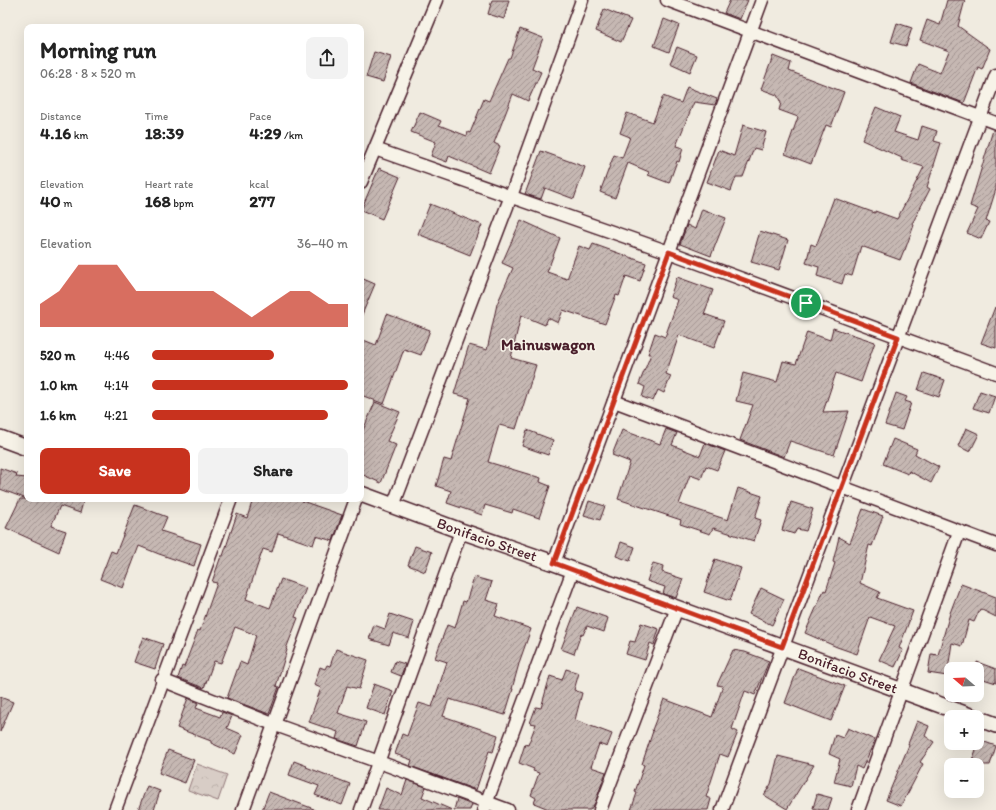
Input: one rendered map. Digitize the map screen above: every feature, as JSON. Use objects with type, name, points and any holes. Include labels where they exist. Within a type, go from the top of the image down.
[{"type":"street","points":[[364,175],[437,0]]},
{"type":"street","points":[[392,506],[511,196],[582,0]]},
{"type":"street","points":[[667,0],[996,123]]},
{"type":"street","points":[[554,563],[762,0]]},
{"type":"street","points":[[722,810],[996,75]]},
{"type":"street","points":[[375,148],[669,252],[996,373]]},
{"type":"street","points":[[614,401],[996,545]]},
{"type":"street","points":[[0,438],[24,447]]},
{"type":"street","name":"Bonifacio Street","points":[[364,495],[554,563],[954,710]]},
{"type":"street","points":[[114,810],[230,502]]},
{"type":"street","points":[[243,810],[355,502]]},
{"type":"street","points":[[361,810],[461,531]]},
{"type":"street","points":[[858,810],[959,532]]},
{"type":"street","points":[[485,806],[573,570]]},
{"type":"street","points":[[600,810],[677,608]]},
{"type":"street","points":[[162,680],[274,724],[379,762],[485,806],[508,810]]},
{"type":"street","points":[[984,721],[996,725]]},
{"type":"green space","points":[[197,764],[227,775],[218,801],[188,790]]},
{"type":"building","points":[[492,0],[509,0],[504,19],[488,14]]},
{"type":"building","points":[[730,0],[748,0],[740,19],[724,13]]},
{"type":"building","points":[[947,0],[965,0],[958,26],[990,49],[982,69],[978,67],[964,103],[911,83],[918,64],[940,73],[949,51],[920,40],[927,20],[940,25]]},
{"type":"building","points":[[604,9],[631,20],[621,42],[596,31]]},
{"type":"building","points":[[664,19],[679,25],[669,52],[654,46]]},
{"type":"building","points":[[897,23],[912,28],[906,46],[891,42]]},
{"type":"building","points":[[520,29],[543,38],[532,68],[541,72],[528,101],[513,94],[494,143],[500,146],[489,173],[449,156],[447,162],[431,156],[436,142],[411,132],[420,112],[441,121],[439,125],[467,136],[468,132],[470,133],[484,99],[489,101],[508,58],[510,58]]},
{"type":"building","points":[[677,47],[697,55],[690,72],[670,63]]},
{"type":"building","points":[[374,52],[391,57],[383,82],[366,77]]},
{"type":"building","points":[[773,56],[791,63],[789,71],[844,92],[831,127],[826,125],[811,164],[785,154],[798,117],[779,110],[781,103],[777,95],[761,89]]},
{"type":"building","points":[[687,87],[717,99],[715,105],[694,102],[676,146],[683,148],[679,162],[677,161],[669,183],[648,175],[649,172],[628,163],[615,198],[600,192],[614,155],[622,158],[630,137],[620,133],[627,113],[653,122],[663,96],[681,103]]},
{"type":"building","points":[[876,107],[900,117],[894,132],[918,140],[922,126],[937,131],[934,141],[941,143],[927,187],[930,189],[912,224],[914,225],[900,260],[861,246],[852,276],[845,274],[842,284],[817,276],[819,267],[806,263],[811,244],[816,246],[834,198],[875,213],[875,211],[897,219],[924,167],[901,160],[902,158],[862,140]]},
{"type":"building","points":[[743,125],[766,132],[761,150],[754,148],[743,177],[736,177],[731,191],[707,182],[719,150],[734,156]]},
{"type":"building","points":[[993,130],[996,130],[996,189],[986,221],[989,222],[981,239],[967,233],[978,209],[970,206]]},
{"type":"building","points":[[541,151],[585,167],[574,199],[545,188],[541,199],[525,194]]},
{"type":"building","points":[[379,168],[400,177],[382,219],[364,211],[364,203]]},
{"type":"building","points":[[430,204],[482,225],[470,255],[418,234]]},
{"type":"building","points":[[702,209],[726,218],[711,256],[680,244],[687,225],[695,229]]},
{"type":"building","points":[[521,220],[560,238],[547,272],[567,279],[579,246],[590,250],[593,244],[646,263],[640,281],[626,276],[619,296],[616,295],[605,324],[563,310],[558,323],[548,318],[545,325],[521,315],[511,358],[536,365],[516,429],[499,425],[488,462],[541,478],[540,482],[550,486],[539,518],[513,509],[512,513],[485,505],[482,515],[447,503],[451,491],[436,486],[444,459],[451,461],[470,398],[454,394],[469,345],[487,350],[497,304],[513,268],[502,263]]},
{"type":"building","points":[[760,231],[788,240],[779,270],[751,262]]},
{"type":"building","points":[[677,277],[713,290],[704,314],[724,321],[714,348],[679,335],[666,374],[671,376],[664,393],[658,390],[653,401],[642,397],[645,387],[639,384],[651,354],[648,354],[655,333],[665,337],[678,300],[670,297]]},
{"type":"building","points":[[364,279],[375,284],[364,310]]},
{"type":"building","points":[[995,307],[996,308],[996,348],[981,343]]},
{"type":"building","points":[[387,314],[430,330],[421,355],[404,349],[384,404],[364,396],[364,340],[376,345]]},
{"type":"building","points":[[833,328],[875,342],[861,382],[836,373],[823,412],[849,411],[834,455],[790,441],[784,457],[740,440],[753,405],[736,401],[743,373],[777,382],[783,361],[796,364],[807,332],[830,340]]},
{"type":"building","points":[[924,373],[945,380],[939,397],[918,390]]},
{"type":"building","points":[[980,391],[995,396],[989,413],[973,408]]},
{"type":"building","points":[[896,393],[907,397],[905,401],[911,403],[902,430],[885,425]]},
{"type":"building","points":[[375,402],[400,412],[387,441],[396,445],[381,483],[364,475],[364,428]]},
{"type":"building","points":[[966,428],[979,434],[970,452],[958,446]]},
{"type":"building","points":[[666,429],[677,433],[672,445],[700,456],[705,443],[725,451],[717,470],[706,466],[701,479],[690,475],[679,504],[728,520],[738,488],[762,496],[755,518],[761,520],[754,541],[713,528],[710,534],[680,524],[681,520],[618,499],[630,462],[612,455],[622,430],[660,444]]},
{"type":"building","points":[[527,430],[553,440],[548,455],[522,446]]},
{"type":"building","points":[[893,439],[917,449],[915,454],[939,467],[931,483],[909,471],[908,474],[883,464]]},
{"type":"building","points":[[0,468],[17,474],[16,477],[24,478],[24,498],[0,489]]},
{"type":"building","points":[[20,499],[24,499],[24,502],[83,502],[80,513],[60,506],[51,526],[66,531],[59,552],[6,528]]},
{"type":"building","points":[[589,501],[605,506],[600,520],[584,515]]},
{"type":"building","points":[[252,502],[305,502],[342,515],[333,541],[316,536],[313,545],[278,533],[272,552],[263,549],[246,599],[270,608],[281,579],[306,588],[295,617],[298,618],[286,649],[287,650],[276,686],[279,687],[269,714],[227,698],[240,662],[247,665],[256,635],[235,627],[221,663],[214,661],[204,688],[178,678],[182,666],[184,667],[198,630],[200,631],[217,583],[212,582],[221,556],[223,556],[237,514],[247,518]]},
{"type":"building","points":[[791,502],[813,509],[806,531],[797,529],[794,534],[782,530]]},
{"type":"building","points":[[135,505],[167,517],[161,531],[201,544],[194,566],[139,546],[123,588],[100,579],[111,551],[116,553]]},
{"type":"building","points":[[863,509],[883,516],[872,546],[869,545],[860,583],[880,592],[877,598],[913,611],[899,648],[903,650],[895,667],[879,660],[895,626],[870,617],[857,654],[805,633],[824,590],[826,591],[835,563],[833,562],[839,537],[850,543]]},
{"type":"building","points":[[621,542],[635,547],[630,561],[616,556]]},
{"type":"building","points":[[415,546],[432,552],[425,572],[408,565]]},
{"type":"building","points":[[715,559],[741,568],[730,601],[704,592]]},
{"type":"building","points":[[653,563],[663,566],[662,572],[683,579],[676,598],[663,594],[665,587],[647,581]]},
{"type":"building","points":[[474,577],[492,582],[486,600],[499,604],[495,616],[531,629],[520,660],[505,715],[449,699],[443,716],[498,735],[493,752],[489,751],[476,790],[410,766],[412,760],[395,754],[402,734],[407,736],[419,703],[432,707],[447,662],[435,658],[447,625],[455,628],[463,601],[466,602]]},
{"type":"building","points":[[961,584],[996,597],[996,617],[980,609],[974,622],[969,620],[962,646],[952,643],[949,662],[944,662],[944,676],[928,673],[931,654],[938,655],[950,613]]},
{"type":"building","points":[[761,588],[784,599],[772,625],[749,614]]},
{"type":"building","points":[[577,607],[608,618],[604,632],[587,626],[583,635],[581,634],[574,654],[561,649]]},
{"type":"building","points":[[390,614],[414,622],[409,638],[393,633],[389,645],[369,639],[374,625],[385,629]]},
{"type":"building","points":[[641,623],[659,629],[654,645],[650,643],[645,660],[626,654],[630,641],[635,642]]},
{"type":"building","points":[[143,637],[163,644],[155,669],[134,662]]},
{"type":"building","points":[[336,649],[368,660],[359,689],[347,686],[338,713],[366,722],[358,746],[336,739],[338,732],[309,722],[321,688],[314,685],[320,667],[325,669],[327,665],[330,666]]},
{"type":"building","points":[[733,650],[745,652],[769,661],[755,695],[745,691],[732,729],[738,732],[728,757],[720,754],[706,797],[711,799],[708,810],[631,810],[637,793],[635,792],[644,765],[642,764],[653,731],[652,730],[664,699],[712,717],[723,686],[717,685]]},
{"type":"building","points":[[395,661],[405,664],[401,676],[391,672]]},
{"type":"building","points":[[984,665],[996,669],[996,683],[984,679]]},
{"type":"building","points":[[798,668],[845,686],[831,721],[785,703]]},
{"type":"building","points":[[566,669],[579,673],[574,690],[582,693],[575,720],[612,734],[607,747],[599,744],[591,767],[606,772],[595,803],[590,810],[551,810],[534,803],[536,798],[531,795],[539,773],[533,771],[534,769],[519,763],[525,744],[528,745],[536,724],[530,723],[536,707],[541,708],[550,676],[562,680]]},
{"type":"building","points":[[374,684],[393,691],[385,715],[366,708]]},
{"type":"building","points":[[0,697],[13,702],[0,732]]},
{"type":"building","points":[[188,698],[198,703],[196,708],[220,717],[222,712],[232,716],[227,728],[243,735],[235,754],[211,743],[211,741],[177,728]]},
{"type":"building","points":[[917,721],[929,726],[925,736],[934,742],[920,762],[923,764],[901,806],[886,800],[909,745],[908,744]]},
{"type":"building","points":[[848,728],[875,740],[862,769],[856,766],[851,786],[834,782],[840,759],[829,754],[835,735],[843,738]]},
{"type":"building","points":[[984,742],[996,746],[990,765],[984,765],[984,758],[973,758],[976,750],[984,750]]},
{"type":"building","points":[[168,750],[194,760],[185,783],[159,773]]},
{"type":"building","points":[[778,756],[814,765],[787,809],[764,795],[771,784]]},
{"type":"building","points":[[294,761],[350,784],[342,805],[315,795],[319,786],[289,775]]},
{"type":"building","points":[[407,780],[426,787],[422,797],[452,810],[378,810],[386,788],[402,795]]},
{"type":"building","points":[[147,786],[160,791],[154,810],[138,810]]},
{"type":"building","points":[[269,792],[314,809],[314,810],[262,810]]},
{"type":"building","points":[[817,794],[832,798],[828,810],[813,808]]},
{"type":"building","points":[[457,799],[472,805],[470,810],[454,810]]},
{"type":"district","name":"Mainuswagon","points":[[548,344]]},
{"type":"route","points":[[669,252],[806,303],[898,337],[782,647],[554,563],[669,252]]}]
